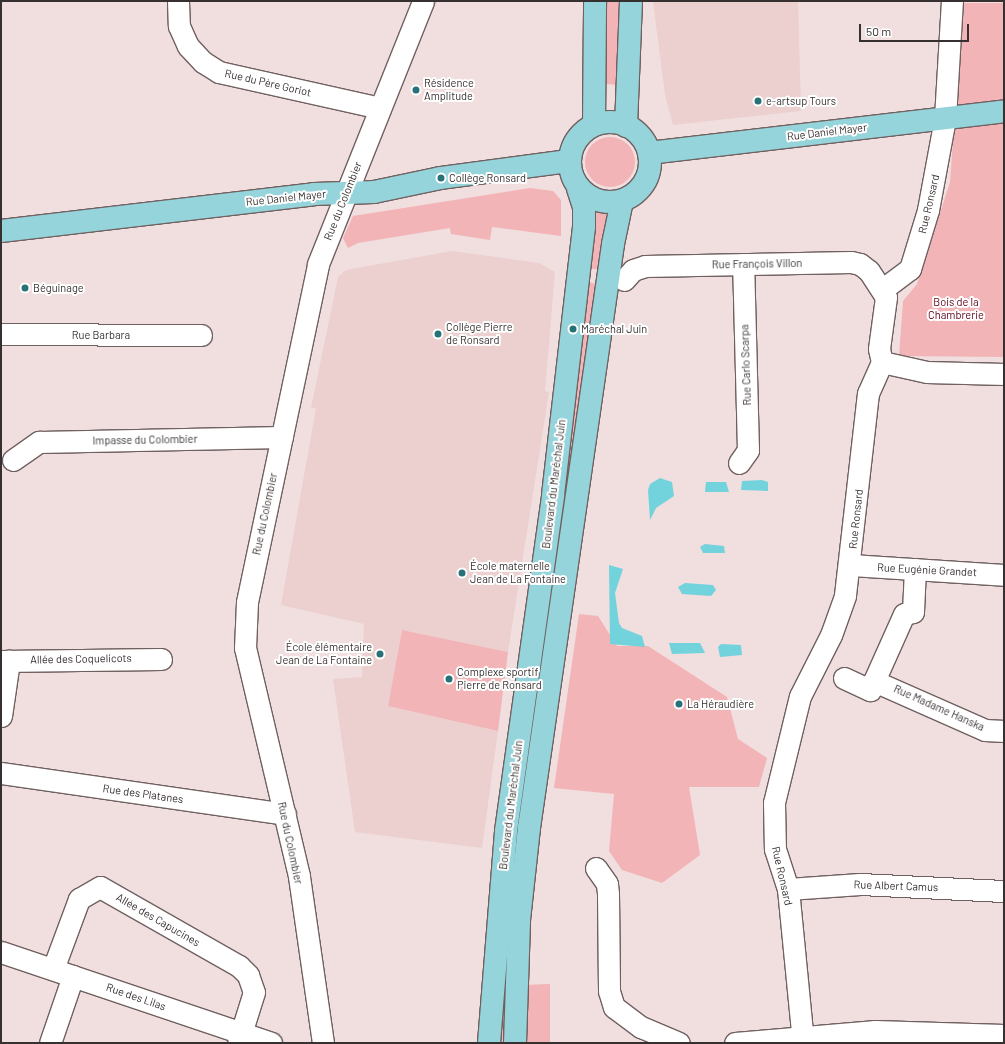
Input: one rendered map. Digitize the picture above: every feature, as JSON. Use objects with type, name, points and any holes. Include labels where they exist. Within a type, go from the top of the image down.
[{"type":"main road","points":[[594,125],[595,1]]},
{"type":"main road","points":[[626,126],[631,1]]},
{"type":"main road","name":"Rue Daniel Mayer","points":[[649,153],[1004,111]]},
{"type":"main road","points":[[616,122],[626,126],[637,132],[649,153],[650,165],[642,187],[622,201],[598,201],[578,188],[569,161],[576,140],[594,125],[616,122]]},
{"type":"main road","name":"Rue Daniel Mayer","points":[[1,231],[346,192],[380,191],[441,178],[569,161]]},
{"type":"main road","name":"Boulevard du Maréchal Juin","points":[[489,1043],[506,831],[552,503],[584,227],[584,207],[578,188]]},
{"type":"main road","name":"Boulevard du Maréchal Juin","points":[[515,1043],[519,920],[530,820],[613,244],[622,201]]},
{"type":"street","name":"Rue du Père Goriot","points":[[178,1],[179,26],[188,46],[203,62],[219,72],[380,108]]},
{"type":"street","name":"Rue du Colombier","points":[[323,1043],[299,876],[251,679],[244,631],[247,602],[318,264],[423,1]]},
{"type":"street","name":"Rue Ronsard","points":[[883,289],[910,269],[917,255],[945,118],[952,1]]},
{"type":"street","name":"Rue Carlo Scarpa","points":[[739,463],[748,450],[742,264]]},
{"type":"street","name":"Rue François Villon","points":[[624,280],[633,270],[645,266],[860,264],[883,289]]},
{"type":"street","points":[[883,289],[885,307],[879,349],[882,362],[927,372],[1004,374]]},
{"type":"street","name":"Rue Barbara","points":[[1,334],[201,335]]},
{"type":"street","name":"Rue Ronsard","points":[[803,1039],[788,889],[775,849],[776,789],[796,708],[836,623],[851,565],[868,393],[882,362]]},
{"type":"street","name":"Impasse du Colombier","points":[[13,460],[39,442],[282,437]]},
{"type":"street","name":"Rue Eugénie Grandet","points":[[851,565],[1004,575]]},
{"type":"street","points":[[844,678],[870,690],[904,614],[913,612],[915,569]]},
{"type":"street","name":"Allée des Coquelicots","points":[[5,661],[161,659]]},
{"type":"street","points":[[1,716],[5,661]]},
{"type":"street","name":"Rue Madame Hanska","points":[[874,681],[985,730],[1004,731]]},
{"type":"street","name":"Rue des Platanes","points":[[1,773],[285,814]]},
{"type":"street","points":[[596,868],[607,884],[609,991],[614,1007],[641,1027],[679,1043]]},
{"type":"street","name":"Rue Albert Camus","points":[[788,889],[860,884],[1004,891]]},
{"type":"street","name":"Allée des Capucines","points":[[53,969],[78,899],[100,887],[239,966],[248,975],[254,992],[240,1038]]},
{"type":"street","name":"Rue des Lilas","points":[[1,952],[73,976],[240,1038],[271,1043]]},
{"type":"street","points":[[50,1043],[73,976]]},
{"type":"street","points":[[735,1043],[803,1039],[1004,1035]]},
{"type":"shaded area","points":[[653,1],[798,1],[801,111],[673,125],[665,95]]},
{"type":"shaded area","points":[[452,251],[539,263],[555,272],[545,391],[549,392],[508,652],[402,630],[388,706],[498,731],[482,848],[355,832],[333,679],[362,677],[364,624],[281,605],[316,408],[311,408],[338,277],[346,270]]},
{"type":"green space","points":[[601,1],[623,1],[619,85],[605,84]]},
{"type":"green space","name":"Bois de la Chambrerie","points":[[963,3],[1004,3],[1004,357],[899,356],[903,301],[917,284],[950,182]]},
{"type":"green space","points":[[610,137],[624,141],[631,148],[635,162],[631,176],[624,183],[610,187],[596,183],[589,176],[585,162],[589,148],[596,141]]},
{"type":"green space","points":[[530,188],[553,191],[561,200],[561,236],[492,227],[490,240],[451,234],[450,228],[358,243],[348,248],[343,238],[353,216]]},
{"type":"green space","points":[[592,206],[611,209],[601,270],[588,268]]},
{"type":"green space","points":[[587,282],[598,284],[508,976],[504,1043],[496,1043],[499,976]]},
{"type":"green space","points":[[579,614],[598,616],[617,646],[648,646],[727,697],[738,739],[767,758],[759,787],[689,787],[700,855],[662,883],[622,870],[609,851],[614,794],[554,788]]},
{"type":"green space","name":"Complexe sportif Pierre de Ronsard","points":[[402,630],[508,652],[498,731],[388,706]]},
{"type":"green space","points":[[550,984],[550,1043],[521,1043],[523,985]]},
{"type":"water","points":[[660,478],[672,482],[674,496],[656,508],[650,520],[648,490],[650,484]]},
{"type":"water","points":[[762,480],[768,482],[768,491],[741,490],[742,481]]},
{"type":"water","points":[[706,482],[726,482],[729,492],[705,492]]},
{"type":"water","points":[[705,544],[724,546],[725,553],[703,553],[700,547]]},
{"type":"water","points":[[609,565],[623,569],[615,593],[619,623],[622,628],[642,636],[645,647],[610,644]]},
{"type":"water","points":[[685,583],[713,585],[716,590],[711,596],[682,594],[678,587]]},
{"type":"water","points":[[669,643],[700,643],[705,653],[672,654]]},
{"type":"water","points":[[721,644],[741,645],[742,655],[720,657],[718,647]]},
{"type":"place","name":"Résidence Amplitude","points":[[416,90]]},
{"type":"place","name":"e-artsup Tours","points":[[758,101]]},
{"type":"place","name":"Collège Ronsard","points":[[441,178]]},
{"type":"place","name":"Béguinage","points":[[25,288]]},
{"type":"place","name":"Maréchal Juin","points":[[573,329]]},
{"type":"place","name":"Collège Pierre de Ronsard","points":[[438,334]]},
{"type":"place","name":"École maternelle Jean de La Fontaine","points":[[462,573]]},
{"type":"place","name":"École élémentaire Jean de La Fontaine","points":[[380,654]]},
{"type":"place","name":"Complexe sportif Pierre de Ronsard","points":[[449,679]]},
{"type":"place","name":"La Héraudière","points":[[679,704]]}]
